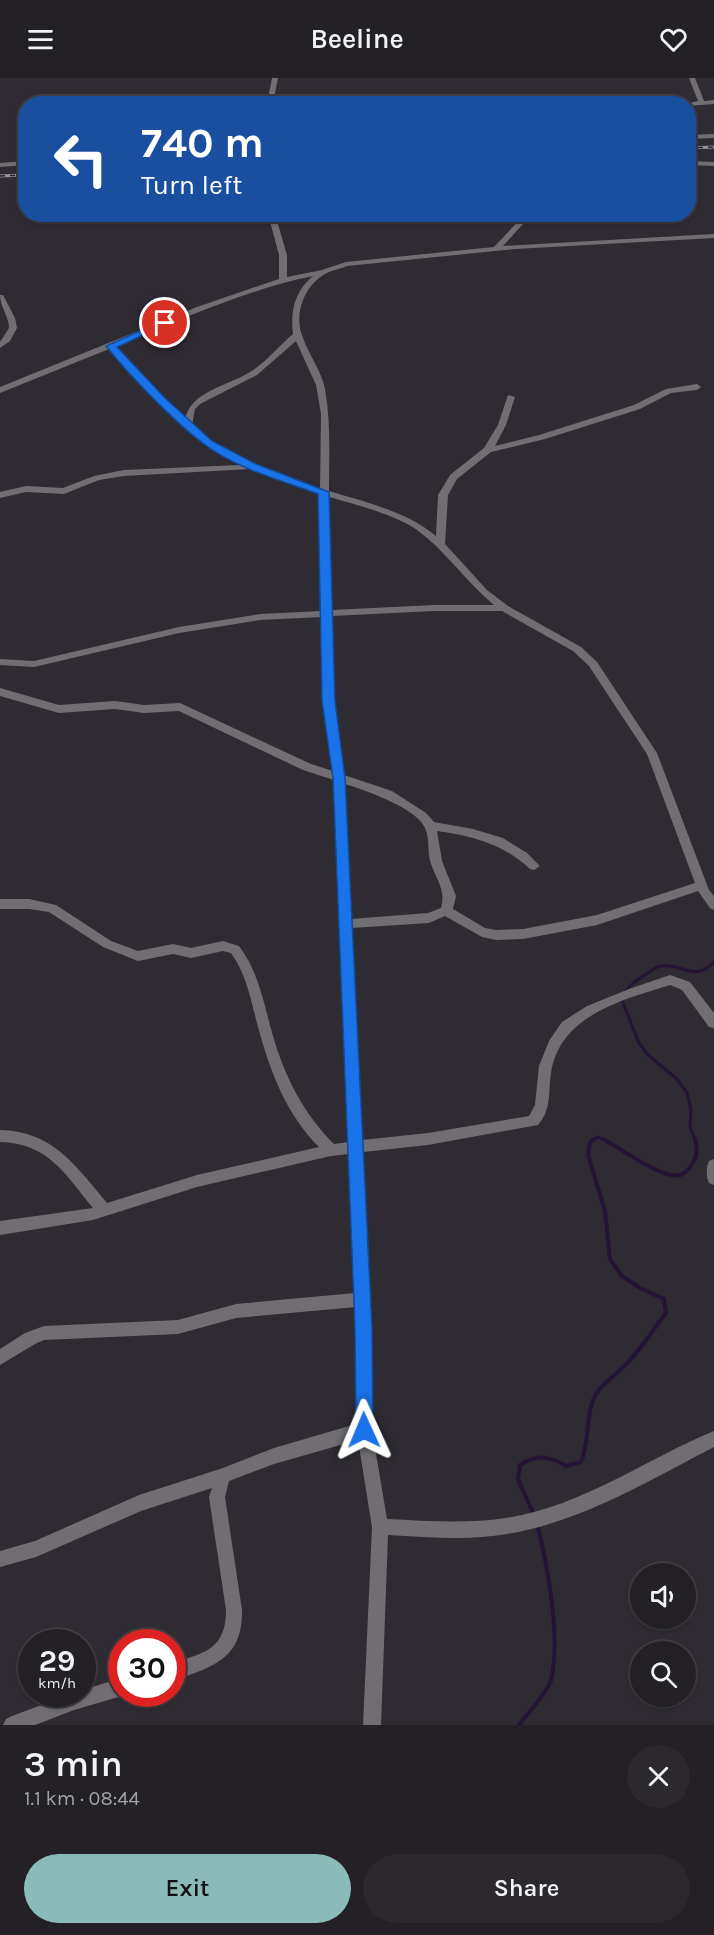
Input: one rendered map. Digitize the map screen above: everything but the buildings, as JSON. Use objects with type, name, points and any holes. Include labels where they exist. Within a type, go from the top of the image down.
[{"type":"street","points":[[272,96],[275,78]]},
{"type":"street","points":[[692,78],[702,103]]},
{"type":"street","points":[[696,103],[714,102]]},
{"type":"street","points":[[696,137],[714,136]]},
{"type":"street","points":[[696,163],[714,164]]},
{"type":"street","points":[[0,165],[18,164]]},
{"type":"street","points":[[274,222],[286,267],[283,280]]},
{"type":"street","points":[[497,249],[522,222]]},
{"type":"street","points":[[0,390],[200,309],[283,280],[363,262],[497,249],[714,236]]},
{"type":"street","points":[[323,272],[306,286],[299,300],[295,320],[297,335],[315,373],[325,414],[324,492],[328,701],[339,778],[362,1299],[364,1430],[380,1527],[372,1725]]},
{"type":"street","points":[[0,298],[14,329],[12,336],[0,346]]},
{"type":"street","points":[[188,425],[191,409],[197,402],[245,380],[297,335]]},
{"type":"street","points":[[111,346],[208,443],[252,467],[408,521],[428,533],[472,582],[504,608],[577,650],[593,664],[652,753],[702,885],[714,905]]},
{"type":"street","points":[[488,450],[542,437],[637,407],[669,391],[697,387]]},
{"type":"street","points":[[440,544],[441,506],[448,484],[453,477],[488,450],[502,425],[511,397]]},
{"type":"street","points":[[0,495],[26,489],[64,491],[97,478],[124,473],[252,467]]},
{"type":"street","points":[[0,662],[28,664],[42,662],[207,624],[260,617],[434,608],[504,608]]},
{"type":"street","points":[[0,692],[60,709],[115,705],[144,709],[176,706],[289,759],[339,778],[368,786],[398,799],[422,816],[431,826],[436,861],[450,897],[446,911]]},
{"type":"street","points":[[431,826],[472,832],[500,840],[517,850],[534,866]]},
{"type":"street","points":[[446,911],[488,934],[523,934],[597,920],[702,885]]},
{"type":"street","points":[[0,904],[29,904],[52,908],[107,944],[138,956],[173,949],[191,953],[223,946],[235,950],[253,986],[271,1053],[285,1089],[310,1130],[331,1150]]},
{"type":"street","points":[[345,924],[429,918],[446,911]]},
{"type":"street","points":[[0,1228],[74,1218],[217,1176],[331,1150],[428,1139],[534,1121],[542,1107],[544,1071],[550,1052],[563,1029],[578,1017],[660,983],[673,980],[684,985],[714,1023]]},
{"type":"street","points":[[0,1136],[21,1135],[40,1143],[73,1173],[104,1210]]},
{"type":"street","points":[[714,1165],[714,1179]]},
{"type":"street","points":[[0,1358],[30,1338],[44,1334],[178,1326],[236,1311],[362,1299]]},
{"type":"street","points":[[0,1559],[36,1548],[139,1503],[223,1476],[254,1463],[364,1430]]},
{"type":"street","points":[[380,1527],[477,1530],[520,1523],[589,1500],[714,1439]]},
{"type":"street","points":[[186,1666],[220,1653],[235,1627],[217,1503],[218,1489],[223,1476]]},
{"type":"street","points":[[12,1725],[74,1701],[108,1691]]},
{"type":"waterway","points":[[696,1141],[690,1127],[691,1109],[687,1093],[677,1079],[647,1054],[639,1043],[621,998],[631,985],[656,967],[669,966],[694,972],[707,968],[714,962]]},
{"type":"waterway","points":[[592,1141],[598,1137],[606,1141]]},
{"type":"waterway","points":[[534,1515],[518,1479],[520,1465],[537,1458],[549,1458],[566,1466],[581,1462],[594,1397],[634,1356],[666,1313],[664,1299],[640,1288],[622,1276],[610,1259],[605,1211],[588,1155],[590,1142],[594,1139]]},
{"type":"waterway","points":[[603,1139],[652,1168],[672,1175],[683,1174],[693,1163],[696,1153],[695,1139]]},
{"type":"waterway","points":[[519,1725],[549,1685],[554,1663],[552,1602],[537,1524]]},
{"type":"railway","points":[[696,148],[714,147]]},
{"type":"railway","points":[[0,176],[18,175]]},
{"type":"route","points":[[165,323],[111,346],[161,399],[208,443],[252,467],[324,492],[328,701],[339,778],[363,1328],[364,1430]]}]
